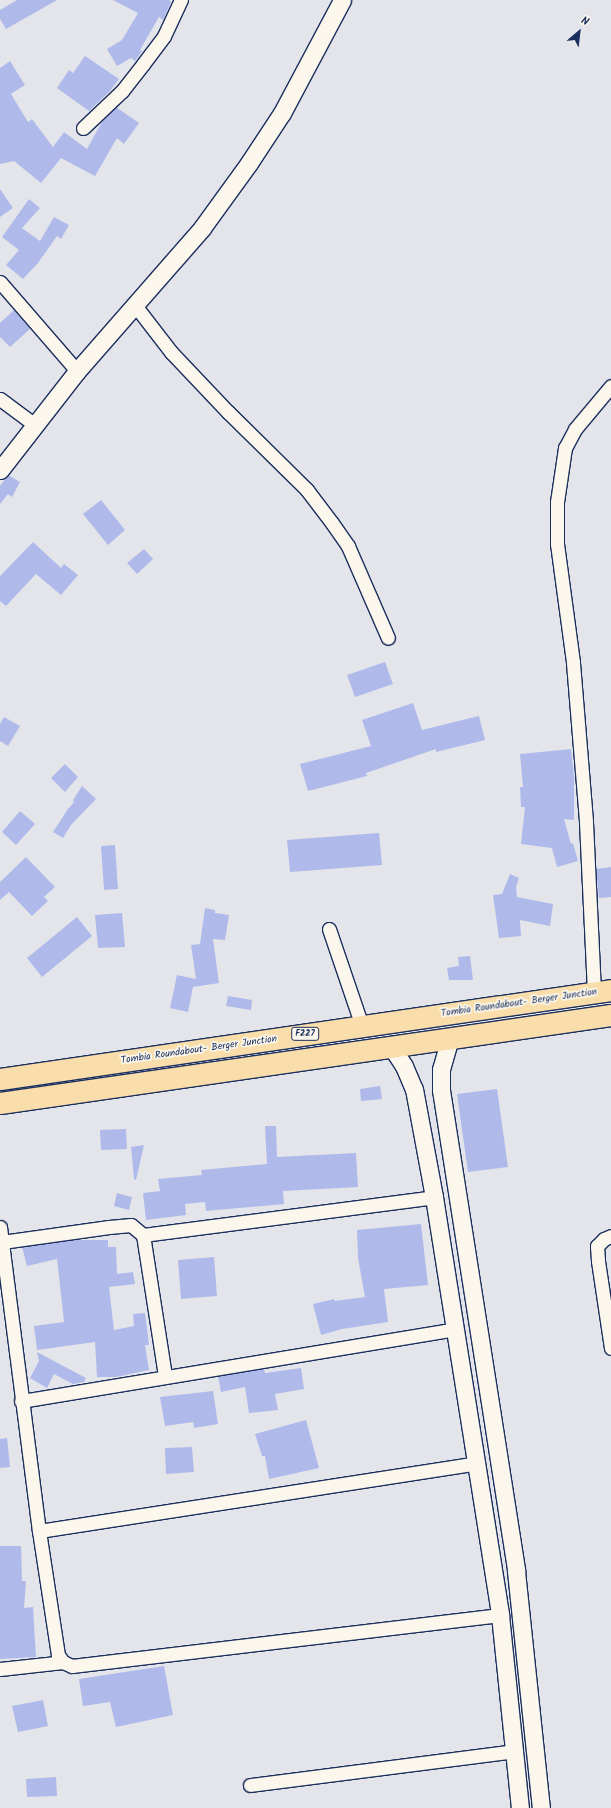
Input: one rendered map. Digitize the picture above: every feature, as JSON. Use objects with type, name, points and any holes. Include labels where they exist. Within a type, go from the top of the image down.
[{"type":"main road","name":"Tombia Roundabout- Berger Junction","points":[[0,1079],[602,991]]},
{"type":"main road","name":"F227","points":[[0,1103],[611,1015]]},
{"type":"street","points":[[83,128],[122,91],[143,64],[164,36],[181,0]]},
{"type":"street","points":[[0,470],[77,371],[202,228],[249,163],[282,113],[342,0]]},
{"type":"street","points":[[0,282],[77,371]]},
{"type":"street","points":[[134,304],[171,352],[228,412],[307,490],[332,522],[348,546],[388,638]]},
{"type":"street","points":[[602,991],[573,662],[557,544],[557,502],[565,448],[575,429],[611,386]]},
{"type":"street","points":[[0,399],[35,425]]},
{"type":"street","points":[[329,929],[362,1026]]},
{"type":"street","points":[[450,1038],[441,1069],[441,1090],[512,1545],[541,1808]]},
{"type":"street","points":[[391,1046],[404,1066],[414,1089],[434,1197],[500,1615],[520,1808]]},
{"type":"street","points":[[143,1235],[434,1197]]},
{"type":"street","points":[[2,1242],[131,1225],[143,1235],[165,1376]]},
{"type":"street","points":[[0,1227],[39,1531],[58,1655],[63,1662]]},
{"type":"street","points":[[611,1236],[604,1239],[598,1246],[598,1261],[611,1348]]},
{"type":"street","points":[[22,1401],[165,1376],[455,1329]]},
{"type":"street","points":[[39,1531],[477,1463]]},
{"type":"street","points":[[489,1548],[512,1545]]},
{"type":"street","points":[[0,1669],[63,1662],[72,1666],[500,1615]]},
{"type":"street","points":[[250,1784],[515,1751]]},
{"type":"building","points":[[17,0],[57,0],[6,29],[0,19],[0,10]]},
{"type":"building","points":[[113,0],[169,0],[171,2],[163,20],[159,17],[140,50],[142,51],[135,61],[131,58],[117,66],[107,49],[122,40],[138,13]]},
{"type":"building","points":[[85,56],[119,79],[110,91],[89,111],[57,88],[69,70],[73,73]]},
{"type":"building","points":[[10,61],[25,85],[11,94],[28,122],[32,119],[53,147],[64,132],[87,149],[103,120],[116,107],[139,123],[124,144],[117,138],[95,176],[61,158],[41,183],[14,161],[0,164],[0,68]]},
{"type":"building","points":[[0,189],[13,208],[0,217]]},
{"type":"building","points":[[29,199],[40,208],[22,228],[40,241],[54,217],[69,225],[61,239],[57,236],[38,263],[23,279],[6,265],[19,250],[2,237]]},
{"type":"building","points":[[14,310],[30,329],[10,347],[0,337],[0,323]]},
{"type":"building","points":[[8,475],[20,482],[12,497],[8,494],[0,504],[0,486]]},
{"type":"building","points":[[101,500],[125,530],[108,545],[83,514]]},
{"type":"building","points":[[33,542],[61,568],[64,564],[78,575],[61,595],[36,574],[6,606],[0,601],[0,576]]},
{"type":"building","points":[[144,549],[153,559],[137,574],[127,563]]},
{"type":"building","points":[[385,662],[393,684],[355,697],[347,675]]},
{"type":"building","points":[[413,703],[422,730],[479,716],[485,740],[436,752],[436,749],[366,773],[367,776],[308,791],[300,764],[371,746],[362,720]]},
{"type":"building","points":[[4,717],[20,726],[8,746],[0,741],[0,724]]},
{"type":"building","points":[[571,749],[574,776],[574,820],[564,819],[571,844],[573,843],[578,861],[557,867],[552,848],[521,844],[525,807],[521,807],[520,787],[523,787],[520,754]]},
{"type":"building","points":[[65,764],[78,777],[65,792],[51,778]]},
{"type":"building","points":[[82,786],[96,799],[71,825],[63,838],[53,832],[74,802],[73,800]]},
{"type":"building","points":[[20,811],[35,824],[16,845],[2,832]]},
{"type":"building","points":[[379,833],[382,865],[290,872],[287,840]]},
{"type":"building","points":[[115,845],[118,889],[104,890],[101,846]]},
{"type":"building","points":[[26,857],[55,887],[44,897],[48,901],[32,916],[9,892],[0,900],[0,882]]},
{"type":"building","points":[[611,867],[611,897],[599,898],[596,869]]},
{"type":"building","points":[[510,874],[519,878],[516,887],[517,897],[553,904],[550,926],[520,920],[521,936],[499,938],[493,895],[502,894]]},
{"type":"building","points":[[205,908],[215,910],[215,913],[229,915],[225,940],[213,939],[219,983],[193,987],[188,1012],[170,1008],[177,975],[196,979],[191,945],[200,944]]},
{"type":"building","points":[[122,913],[125,947],[98,948],[95,915]]},
{"type":"building","points":[[77,917],[92,936],[42,977],[27,958]]},
{"type":"building","points":[[470,956],[473,980],[449,980],[447,968],[459,966],[458,957]]},
{"type":"building","points":[[228,996],[252,1000],[251,1010],[226,1006]]},
{"type":"building","points":[[380,1086],[382,1099],[361,1101],[360,1089]]},
{"type":"building","points":[[497,1089],[508,1167],[468,1172],[457,1094]]},
{"type":"building","points":[[265,1126],[276,1126],[277,1157],[356,1153],[358,1187],[283,1191],[284,1204],[206,1211],[205,1202],[185,1204],[186,1215],[146,1220],[143,1193],[160,1191],[158,1179],[202,1175],[201,1170],[267,1164]]},
{"type":"building","points":[[126,1129],[127,1149],[101,1150],[100,1130]]},
{"type":"building","points":[[144,1145],[136,1180],[134,1179],[131,1147]]},
{"type":"building","points":[[117,1193],[132,1197],[129,1210],[114,1206]]},
{"type":"building","points":[[421,1224],[428,1285],[384,1289],[388,1322],[342,1329],[321,1335],[313,1304],[334,1299],[335,1301],[365,1297],[358,1258],[357,1230]]},
{"type":"building","points":[[73,1240],[108,1240],[108,1247],[116,1247],[117,1274],[133,1272],[135,1284],[109,1287],[114,1330],[134,1326],[133,1314],[145,1313],[149,1345],[145,1345],[149,1370],[116,1377],[97,1377],[95,1342],[37,1350],[34,1326],[64,1322],[57,1259],[27,1266],[22,1247]]},
{"type":"building","points":[[214,1257],[217,1296],[181,1299],[178,1260]]},
{"type":"building","points":[[37,1352],[86,1378],[84,1382],[73,1384],[54,1374],[47,1388],[30,1378],[39,1361]]},
{"type":"building","points":[[301,1368],[304,1389],[275,1394],[278,1410],[249,1413],[245,1387],[221,1392],[218,1376],[264,1369],[265,1373]]},
{"type":"building","points":[[213,1391],[218,1424],[194,1428],[193,1422],[165,1426],[160,1397]]},
{"type":"building","points":[[306,1420],[319,1468],[269,1479],[265,1456],[262,1456],[255,1434]]},
{"type":"building","points":[[7,1438],[10,1467],[0,1468],[0,1439]]},
{"type":"building","points":[[192,1447],[194,1472],[166,1474],[165,1448]]},
{"type":"building","points":[[0,1546],[21,1546],[22,1581],[26,1581],[24,1608],[33,1607],[36,1657],[0,1659]]},
{"type":"building","points":[[164,1666],[173,1715],[116,1727],[110,1702],[83,1706],[79,1679]]},
{"type":"building","points":[[43,1700],[48,1726],[18,1732],[12,1706]]},
{"type":"building","points":[[56,1777],[57,1796],[27,1797],[26,1779]]}]
